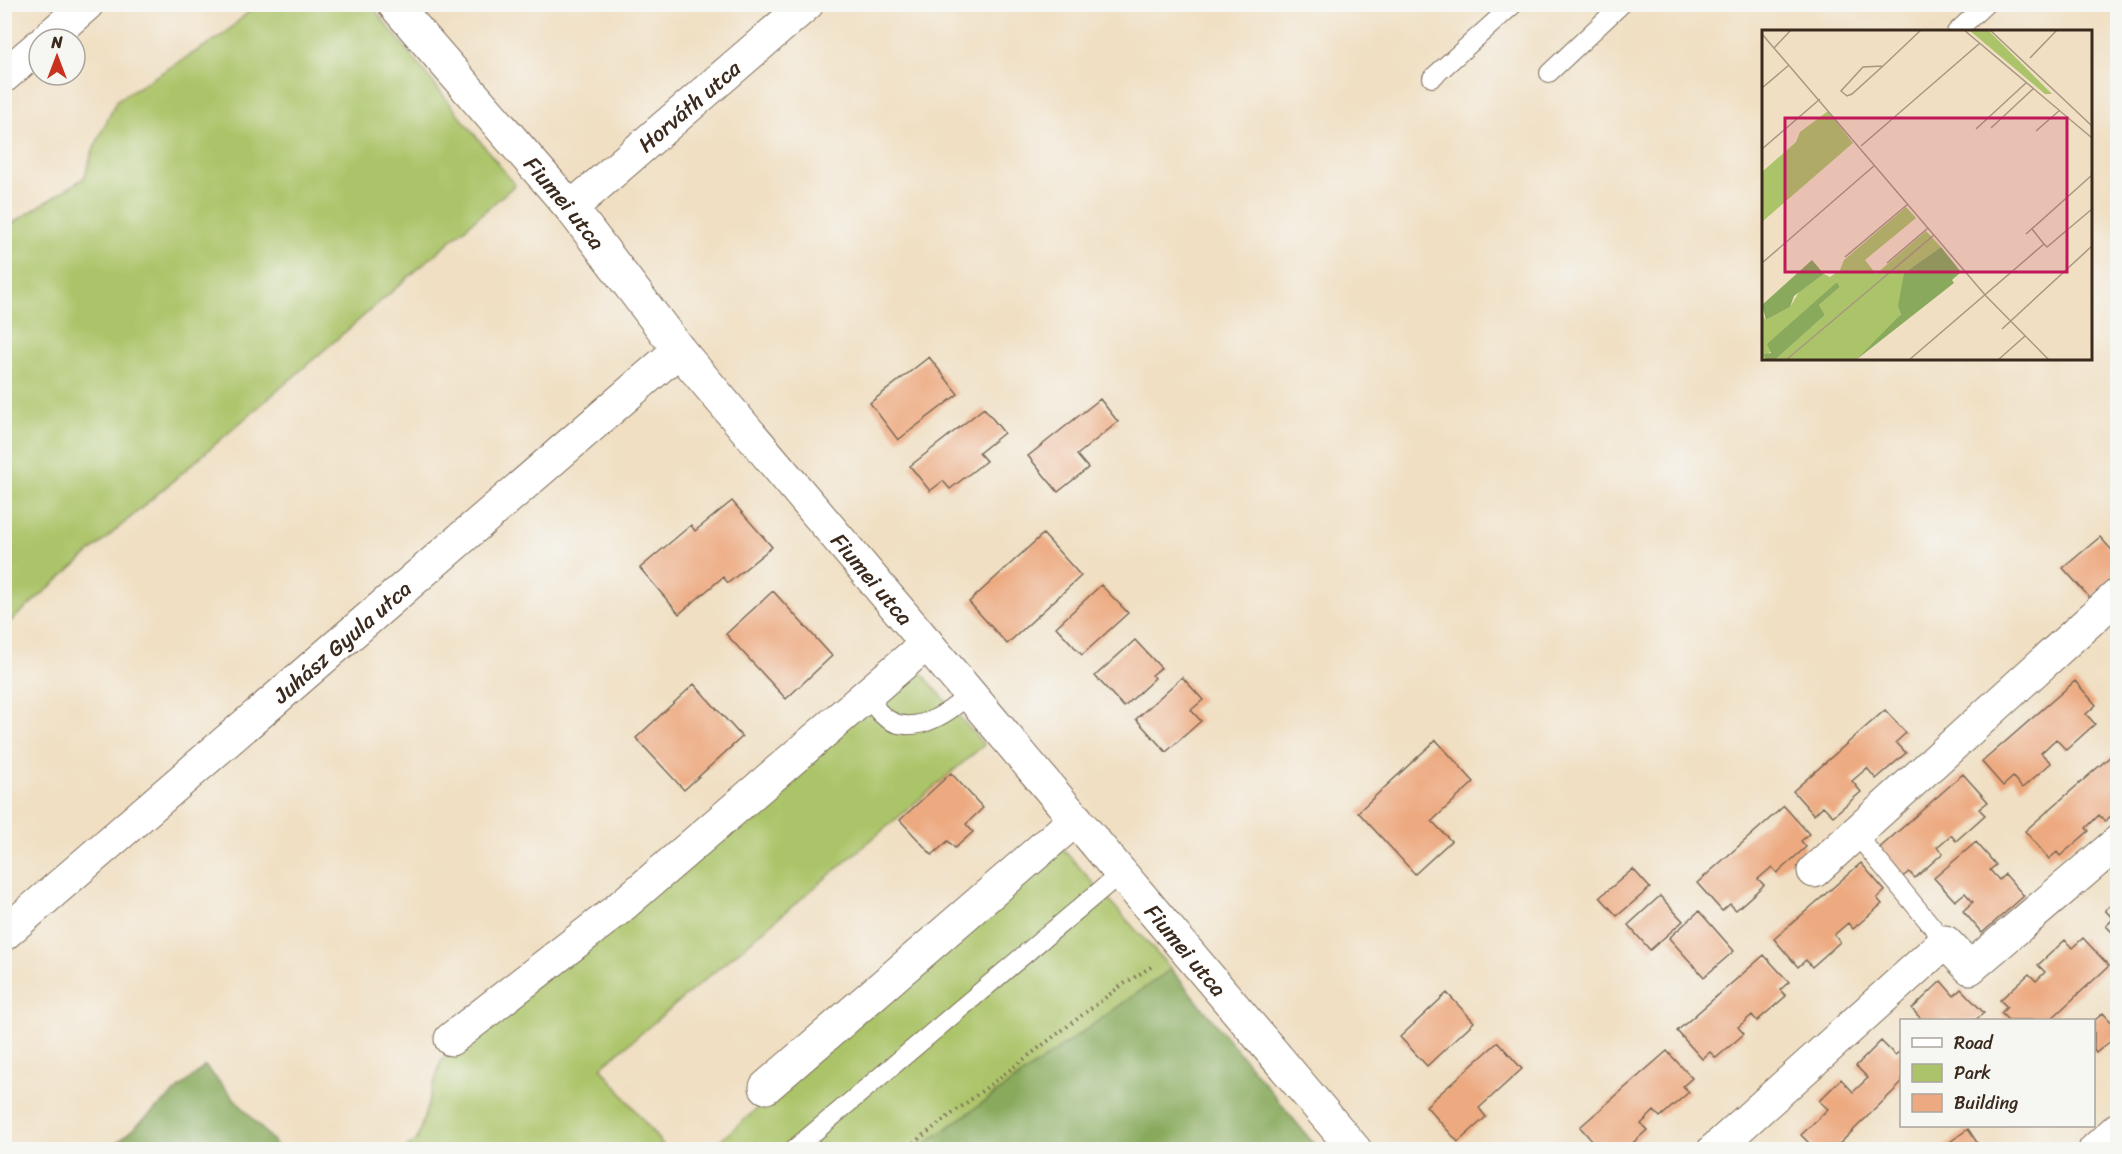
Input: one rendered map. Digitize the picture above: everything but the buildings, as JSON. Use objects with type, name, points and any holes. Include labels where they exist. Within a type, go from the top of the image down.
[{"type":"street","points":[[61,27],[87,4]]},
{"type":"street","name":"Fiumei utca","points":[[394,4],[571,208],[679,350],[1355,1149]]},
{"type":"street","name":"Horváth utca","points":[[571,208],[807,4]]},
{"type":"street","points":[[4,76],[27,56]]},
{"type":"street","name":"Juhász Gyula utca","points":[[4,934],[679,350]]},
{"type":"street","points":[[1815,870],[2118,595]]},
{"type":"street","points":[[451,1039],[626,903],[927,643]]},
{"type":"street","points":[[766,1087],[1076,819]]},
{"type":"street","points":[[1714,1149],[1945,942],[1970,968],[2118,842]]},
{"type":"street","points":[[2095,1149],[2118,1129]]},
{"type":"lane","points":[[1432,78],[1514,4]]},
{"type":"lane","points":[[1549,73],[1622,4]]},
{"type":"lane","points":[[1958,30],[1986,4]]},
{"type":"lane","points":[[876,687],[875,707],[880,714],[897,723],[908,725],[924,723],[950,712],[969,694]]},
{"type":"lane","points":[[1856,834],[1945,942]]},
{"type":"lane","points":[[793,1149],[1121,873]]},
{"type":"path","points":[[904,1149],[1122,985],[1185,949]]},
{"type":"green space","points":[[257,4],[371,5],[515,185],[5,626],[5,228],[84,178],[93,150],[117,100],[223,35]]},
{"type":"green space","points":[[913,663],[984,745],[601,1067],[666,1149],[403,1150],[417,1140],[441,1061],[660,885]]},
{"type":"green space","points":[[1062,848],[1171,969],[918,1149],[709,1150]]},
{"type":"green space","points":[[1171,969],[1318,1149],[918,1149]]},
{"type":"green space","points":[[205,1066],[280,1149],[110,1149]]}]
